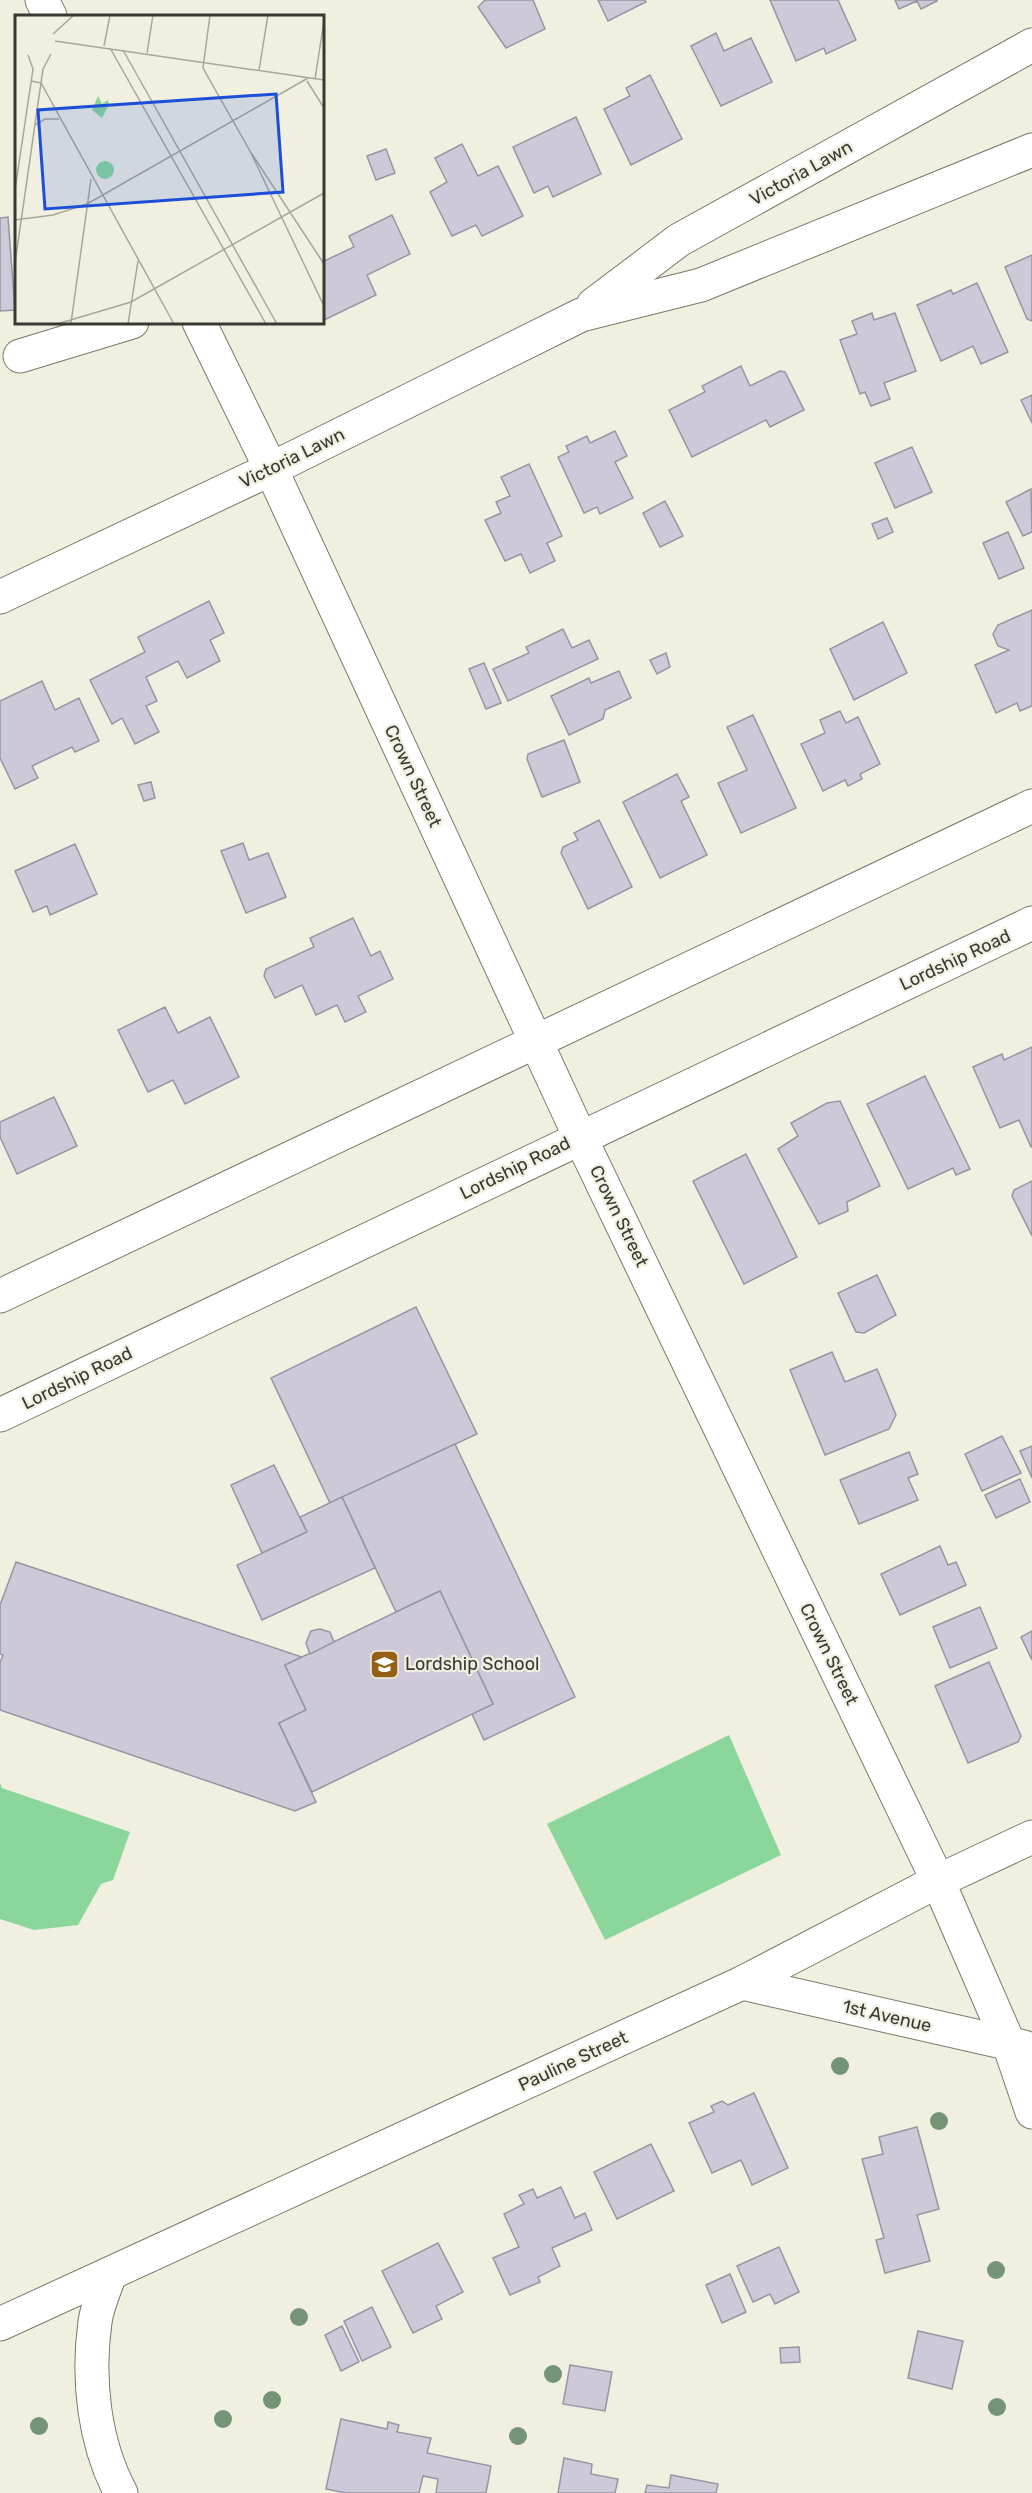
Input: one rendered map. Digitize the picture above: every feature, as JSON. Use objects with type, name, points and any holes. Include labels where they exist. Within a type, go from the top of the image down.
[{"type":"street","points":[[42,0],[50,15]]},
{"type":"street","name":"Victoria Lawn","points":[[0,597],[271,469],[580,315],[679,240],[1032,45]]},
{"type":"street","name":"Victoria Lawn","points":[[580,315],[701,285],[1032,150]]},
{"type":"street","points":[[20,356],[125,324]]},
{"type":"street","name":"Crown Street","points":[[200,324],[271,469],[580,1137],[938,1881],[1021,2047],[1032,2112]]},
{"type":"street","points":[[0,1296],[1032,806]]},
{"type":"street","name":"Lordship Road","points":[[0,1415],[1032,923]]},
{"type":"street","name":"Pauline Street","points":[[0,2324],[742,1983],[938,1881],[1032,1837]]},
{"type":"street","name":"1st Avenue","points":[[742,1983],[1021,2047]]},
{"type":"street","points":[[110,2274],[95,2321],[93,2372],[97,2426],[108,2469],[121,2493]]},
{"type":"green space","points":[[729,1735],[781,1855],[605,1940],[547,1824]]},
{"type":"green space","points":[[0,1783],[2,1788],[130,1832],[113,1880],[101,1884],[78,1925],[34,1930],[0,1919]]},
{"type":"building","points":[[485,0],[533,0],[545,29],[506,48],[478,7]]},
{"type":"building","points":[[598,0],[645,0],[646,2],[608,21]]},
{"type":"building","points":[[770,0],[838,0],[856,40],[826,54],[824,48],[796,61]]},
{"type":"building","points":[[895,0],[937,1],[921,9],[917,1],[899,9]]},
{"type":"building","points":[[716,33],[724,51],[751,38],[772,82],[721,106],[691,46]]},
{"type":"building","points":[[650,75],[682,139],[631,165],[604,109],[630,96],[626,88]]},
{"type":"building","points":[[576,117],[601,174],[553,197],[548,186],[534,193],[513,147]]},
{"type":"building","points":[[462,144],[478,176],[498,166],[523,216],[482,236],[476,225],[452,236],[430,192],[447,182],[435,158]]},
{"type":"building","points":[[386,149],[395,173],[376,180],[367,156]]},
{"type":"building","points":[[392,215],[410,254],[367,275],[376,295],[324,320],[324,261],[354,247],[349,236]]},
{"type":"building","points":[[8,217],[15,310],[0,311],[0,218]]},
{"type":"building","points":[[1032,255],[1032,321],[1027,319],[1005,267]]},
{"type":"building","points":[[977,283],[1008,352],[981,364],[973,346],[941,361],[917,305],[951,290],[953,294]]},
{"type":"building","points":[[872,313],[874,320],[895,313],[916,371],[884,383],[890,399],[871,406],[865,392],[860,394],[840,340],[857,334],[852,321]]},
{"type":"building","points":[[741,366],[750,386],[780,371],[785,372],[804,410],[770,427],[766,420],[692,457],[669,410],[705,392],[702,386]]},
{"type":"building","points":[[1032,395],[1032,423],[1021,400]]},
{"type":"building","points":[[615,431],[627,456],[615,462],[633,498],[600,514],[597,507],[584,513],[558,457],[569,452],[566,446],[587,436],[590,443]]},
{"type":"building","points":[[912,447],[932,492],[895,508],[875,463]]},
{"type":"building","points":[[529,464],[562,536],[547,543],[555,561],[530,573],[521,554],[505,561],[485,520],[501,513],[496,502],[510,496],[501,477]]},
{"type":"building","points":[[1031,489],[1032,532],[1023,536],[1006,502]]},
{"type":"building","points":[[665,501],[683,536],[660,547],[643,513]]},
{"type":"building","points":[[887,518],[893,532],[878,539],[872,524]]},
{"type":"building","points":[[1008,532],[1024,568],[999,579],[983,543]]},
{"type":"building","points":[[209,601],[224,633],[210,640],[220,661],[187,678],[178,661],[146,677],[157,701],[146,706],[159,732],[135,744],[122,718],[112,724],[90,680],[145,652],[138,637]]},
{"type":"building","points":[[1032,610],[1032,706],[1020,711],[1017,703],[996,713],[975,665],[1009,650],[998,646],[993,634],[998,625]]},
{"type":"building","points":[[883,622],[907,673],[854,700],[830,649]]},
{"type":"building","points":[[563,629],[572,648],[589,640],[598,659],[508,701],[493,669],[529,653],[526,647]]},
{"type":"building","points":[[666,653],[670,667],[657,674],[650,660]]},
{"type":"building","points":[[484,663],[501,703],[486,709],[469,669]]},
{"type":"building","points":[[619,671],[631,698],[605,710],[603,719],[569,735],[551,696],[589,678],[591,683]]},
{"type":"building","points":[[42,681],[55,710],[79,698],[99,741],[75,752],[72,747],[32,766],[38,778],[15,789],[0,758],[0,701]]},
{"type":"building","points":[[840,711],[846,723],[858,717],[880,764],[860,774],[862,779],[848,786],[845,780],[823,791],[801,744],[825,733],[820,720]]},
{"type":"building","points":[[753,715],[796,808],[741,833],[718,783],[747,770],[727,727]]},
{"type":"building","points":[[564,740],[580,782],[542,797],[527,759],[528,754]]},
{"type":"building","points":[[677,774],[689,797],[681,801],[707,855],[660,878],[623,802]]},
{"type":"building","points":[[151,782],[155,798],[144,801],[138,785]]},
{"type":"building","points":[[599,820],[632,887],[588,909],[561,853],[563,847],[578,840],[574,833]]},
{"type":"building","points":[[243,843],[249,860],[268,853],[286,897],[246,913],[221,851]]},
{"type":"building","points":[[75,844],[97,894],[50,915],[47,906],[33,912],[15,871]]},
{"type":"building","points":[[353,918],[371,956],[380,951],[393,979],[358,996],[366,1012],[345,1022],[337,1005],[316,1015],[302,985],[275,998],[264,976],[266,969],[314,947],[310,938]]},
{"type":"building","points":[[165,1007],[178,1033],[210,1017],[239,1077],[185,1104],[173,1080],[148,1092],[118,1030]]},
{"type":"building","points":[[1032,1047],[1031,1147],[1019,1120],[1000,1128],[973,1067],[1002,1054],[1004,1060]]},
{"type":"building","points":[[925,1076],[970,1169],[956,1175],[953,1168],[908,1189],[867,1104]]},
{"type":"building","points":[[54,1097],[77,1146],[17,1174],[0,1137],[0,1122]]},
{"type":"building","points":[[840,1101],[880,1186],[847,1202],[848,1211],[819,1224],[778,1149],[798,1136],[791,1123],[827,1103]]},
{"type":"building","points":[[746,1154],[797,1257],[744,1284],[693,1181]]},
{"type":"building","points":[[1032,1181],[1032,1236],[1012,1196],[1014,1190]]},
{"type":"building","points":[[877,1275],[896,1315],[864,1333],[856,1332],[838,1293]]},
{"type":"building","points":[[416,1307],[477,1434],[330,1503],[271,1378]]},
{"type":"building","points":[[832,1352],[845,1382],[877,1369],[896,1415],[889,1429],[825,1455],[790,1370]]},
{"type":"building","points":[[1002,1436],[1021,1473],[982,1491],[965,1454]]},
{"type":"building","points":[[455,1444],[575,1697],[484,1740],[472,1714],[493,1704],[440,1591],[396,1612],[342,1497]]},
{"type":"building","points":[[1032,1446],[1032,1478],[1020,1451]]},
{"type":"building","points":[[909,1452],[918,1474],[908,1478],[918,1500],[859,1524],[840,1480]]},
{"type":"building","points":[[274,1465],[307,1532],[262,1553],[231,1485]]},
{"type":"building","points":[[1020,1479],[1030,1502],[996,1518],[985,1495]]},
{"type":"building","points":[[342,1497],[375,1568],[262,1620],[237,1565],[307,1532],[300,1517]]},
{"type":"building","points":[[940,1546],[948,1565],[956,1562],[966,1585],[900,1615],[881,1574]]},
{"type":"building","points":[[16,1562],[302,1657],[285,1665],[306,1710],[279,1723],[316,1802],[295,1811],[0,1710],[0,1663],[3,1655],[0,1654],[0,1605]]},
{"type":"building","points":[[440,1591],[493,1704],[312,1792],[279,1723],[306,1710],[285,1665]]},
{"type":"building","points":[[980,1607],[997,1648],[950,1668],[933,1627]]},
{"type":"building","points":[[320,1629],[330,1632],[334,1642],[310,1654],[306,1643],[311,1631]]},
{"type":"building","points":[[1032,1631],[1032,1660],[1021,1637]]},
{"type":"building","points":[[989,1662],[1021,1736],[1018,1742],[968,1763],[935,1686]]},
{"type":"building","points":[[754,2093],[788,2168],[752,2185],[741,2160],[712,2173],[689,2123],[714,2112],[711,2106],[722,2101],[728,2105]]},
{"type":"building","points":[[917,2127],[939,2209],[917,2215],[930,2261],[885,2273],[876,2240],[884,2238],[862,2159],[883,2154],[879,2137]]},
{"type":"building","points":[[651,2144],[674,2191],[617,2219],[594,2172]]},
{"type":"building","points":[[561,2187],[575,2218],[585,2213],[592,2230],[552,2248],[560,2266],[538,2277],[540,2282],[510,2295],[493,2258],[519,2247],[504,2214],[524,2204],[519,2195],[533,2189],[537,2198]]},
{"type":"building","points":[[438,2243],[463,2292],[436,2306],[442,2319],[413,2333],[382,2271]]},
{"type":"building","points":[[779,2247],[799,2292],[775,2304],[770,2294],[753,2302],[737,2266]]},
{"type":"building","points":[[730,2274],[746,2312],[722,2323],[706,2285]]},
{"type":"building","points":[[372,2307],[391,2347],[362,2361],[344,2321]]},
{"type":"building","points":[[342,2326],[359,2362],[341,2371],[325,2335]]},
{"type":"building","points":[[918,2331],[963,2341],[952,2389],[908,2378]]},
{"type":"building","points":[[799,2347],[800,2362],[781,2363],[780,2348]]},
{"type":"building","points":[[570,2365],[612,2372],[605,2411],[563,2404]]},
{"type":"building","points":[[341,2419],[387,2429],[388,2422],[399,2425],[397,2432],[431,2438],[427,2453],[491,2466],[486,2493],[436,2493],[438,2479],[423,2476],[419,2493],[346,2493],[326,2489]]},
{"type":"building","points":[[564,2458],[592,2464],[591,2474],[618,2479],[615,2493],[558,2493]]},
{"type":"building","points":[[671,2475],[718,2484],[716,2493],[645,2493],[647,2485],[669,2488]]},
{"type":"place","name":"Lordship School","points":[[384,1664]]}]
